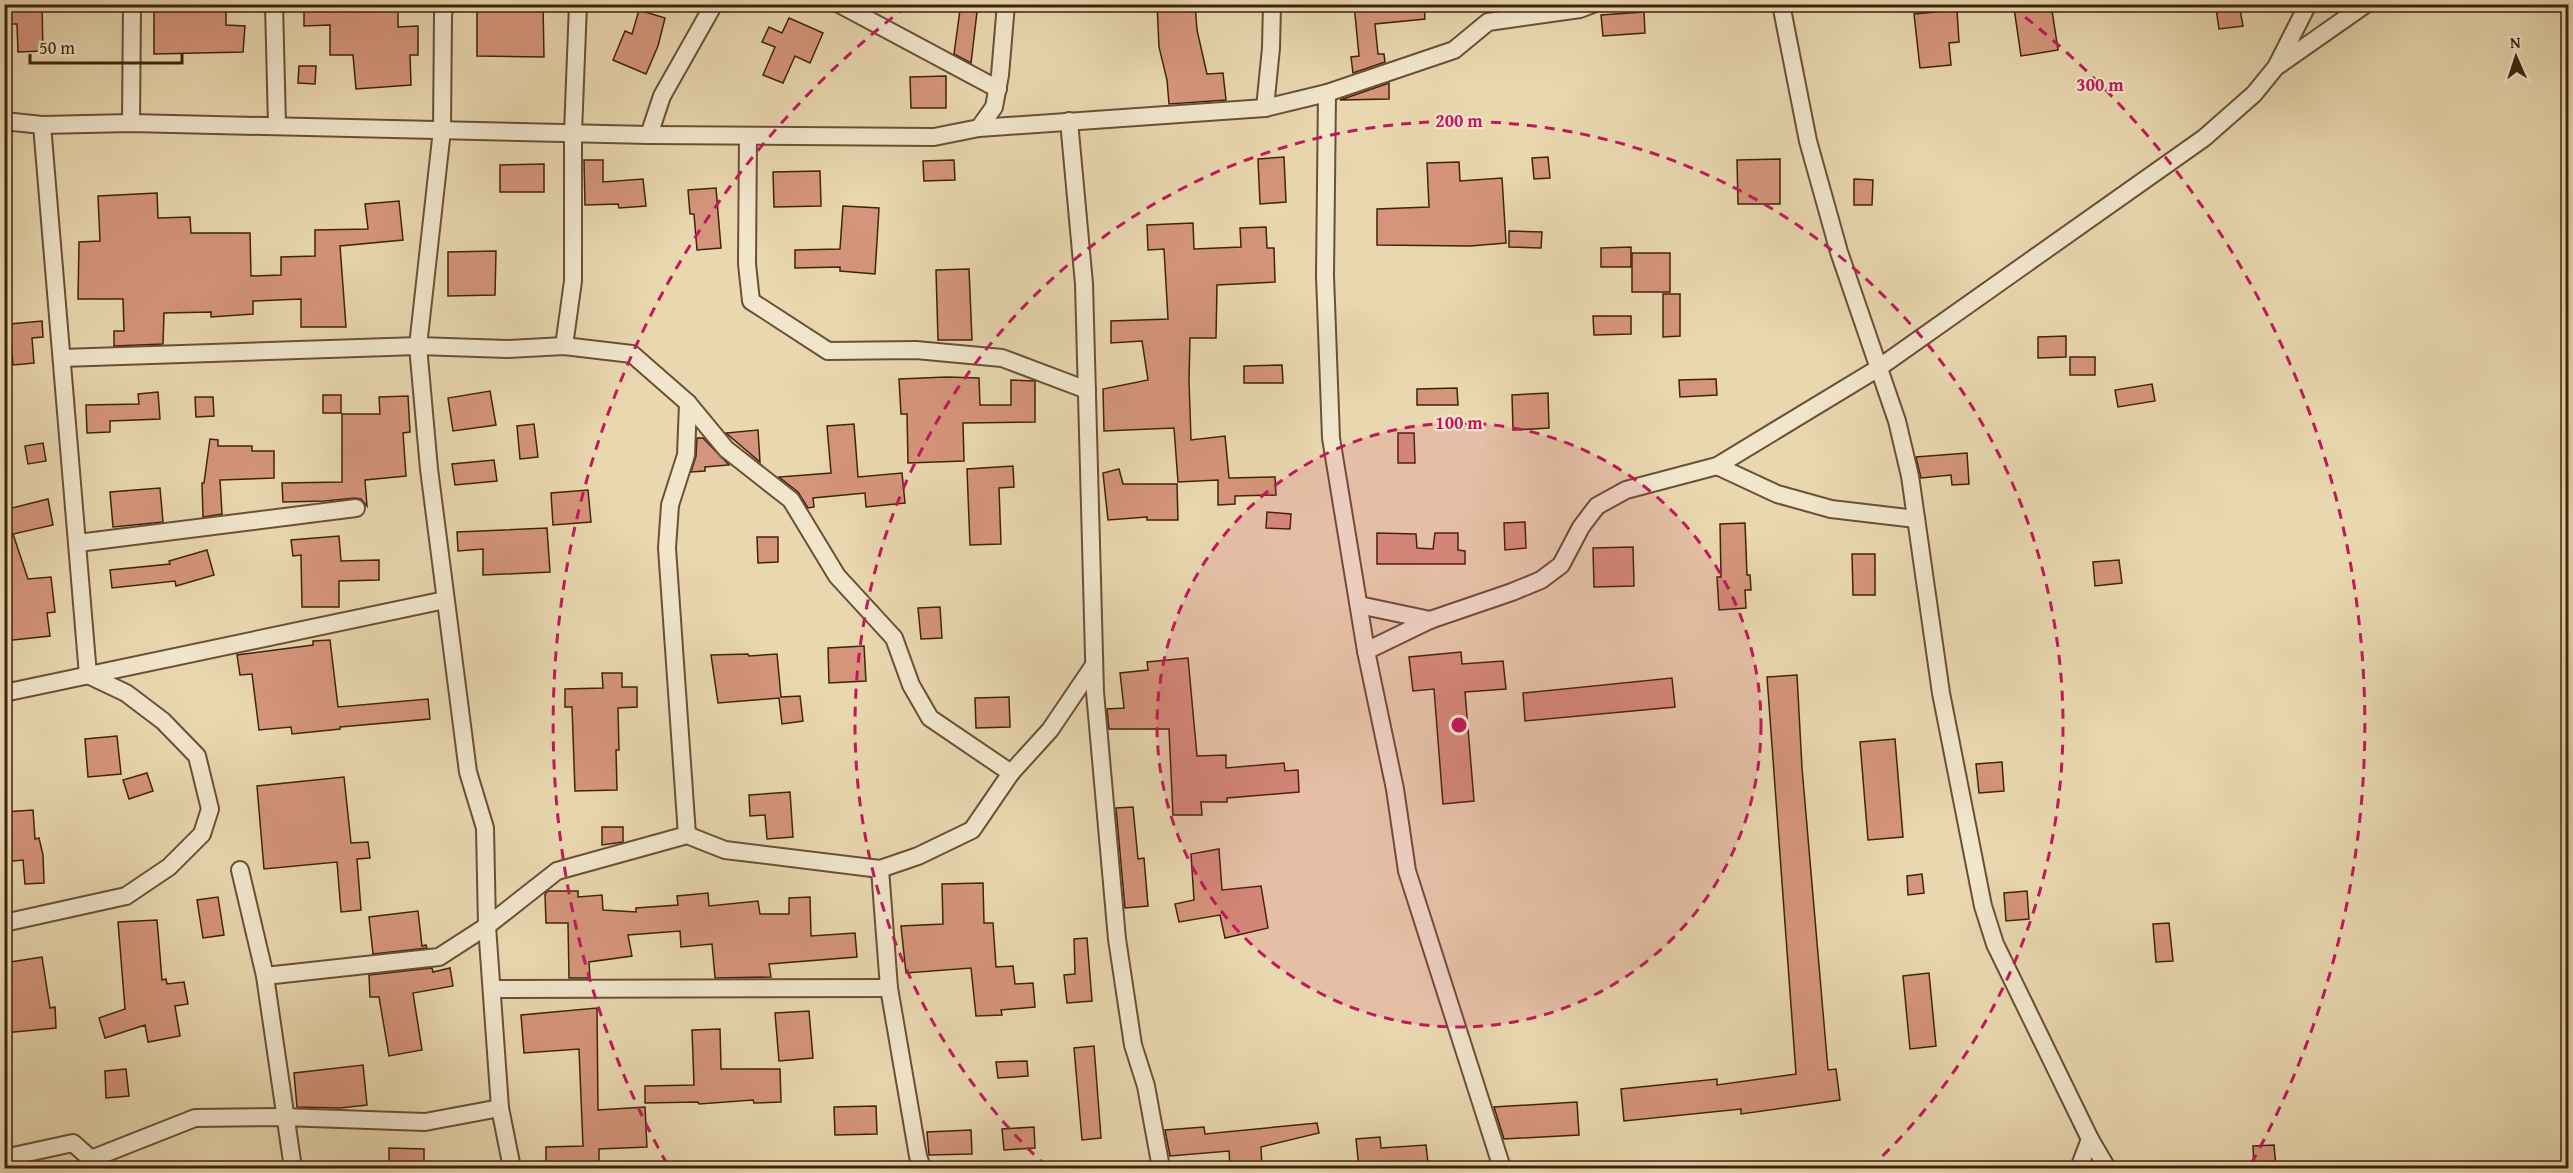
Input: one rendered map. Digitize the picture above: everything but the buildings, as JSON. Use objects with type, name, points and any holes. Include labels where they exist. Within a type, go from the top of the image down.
[{"type":"street","points":[[131,123],[132,4]]},
{"type":"street","points":[[274,4],[277,126]]},
{"type":"street","points":[[445,4],[442,130],[418,346],[445,600],[468,772],[485,828],[487,926],[500,1108],[512,1168]]},
{"type":"street","points":[[564,346],[573,281],[573,133],[578,4]]},
{"type":"street","points":[[649,135],[662,96],[714,4]]},
{"type":"street","points":[[839,4],[998,89]]},
{"type":"street","points":[[979,128],[994,107],[998,89],[1006,4]]},
{"type":"street","points":[[1265,108],[1271,48],[1272,4]]},
{"type":"street","points":[[1488,4],[1488,22]]},
{"type":"street","points":[[4,121],[42,125],[131,123],[649,135],[934,137],[979,128],[1265,108],[1327,93],[1454,50],[1488,22],[1580,9],[1593,4]]},
{"type":"street","points":[[1781,4],[1808,141],[1839,252],[1877,369],[1897,421],[1910,476],[1941,693],[1983,906],[1995,944],[2107,1168]]},
{"type":"street","points":[[1366,651],[1430,620],[1541,580],[1561,565],[1581,527],[1597,506],[1626,490],[1717,466],[1877,369],[2204,138],[2254,94],[2276,67],[2308,4]]},
{"type":"street","points":[[2276,67],[2366,4]]},
{"type":"street","points":[[1327,93],[1325,276],[1331,438],[1366,651],[1395,789],[1407,871],[1502,1168]]},
{"type":"street","points":[[1069,121],[1082,263],[1094,665],[1117,939],[1133,1045],[1146,1086],[1161,1168]]},
{"type":"street","points":[[42,125],[87,675]]},
{"type":"street","points":[[748,136],[747,264],[751,301],[828,351],[916,350],[1002,358],[1087,390]]},
{"type":"street","points":[[62,358],[418,346],[507,349],[564,346],[632,354],[687,403],[726,449],[791,500],[837,576],[894,638],[911,685],[930,718],[1011,773]]},
{"type":"street","points":[[687,403],[686,455],[670,505],[667,548],[687,835]]},
{"type":"street","points":[[1717,466],[1777,494],[1831,509],[1916,519]]},
{"type":"street","points":[[78,543],[356,508]]},
{"type":"street","points":[[4,693],[445,600]]},
{"type":"street","points":[[1359,605],[1430,620]]},
{"type":"street","points":[[265,976],[439,957],[487,926],[556,872],[687,835],[725,850],[880,868],[918,856],[972,830],[1011,773],[1050,730],[1094,665]]},
{"type":"street","points":[[4,923],[126,896],[169,867],[202,834],[210,809],[197,756],[164,722],[126,693],[87,675]]},
{"type":"street","points":[[880,868],[889,988],[922,1168]]},
{"type":"street","points":[[240,870],[265,976],[283,1117],[292,1168]]},
{"type":"street","points":[[492,989],[889,988]]},
{"type":"street","points":[[4,1158],[73,1143],[92,1164],[195,1118],[283,1117],[425,1122],[500,1108]]},
{"type":"street","points":[[2079,1168],[2090,1138]]}]
